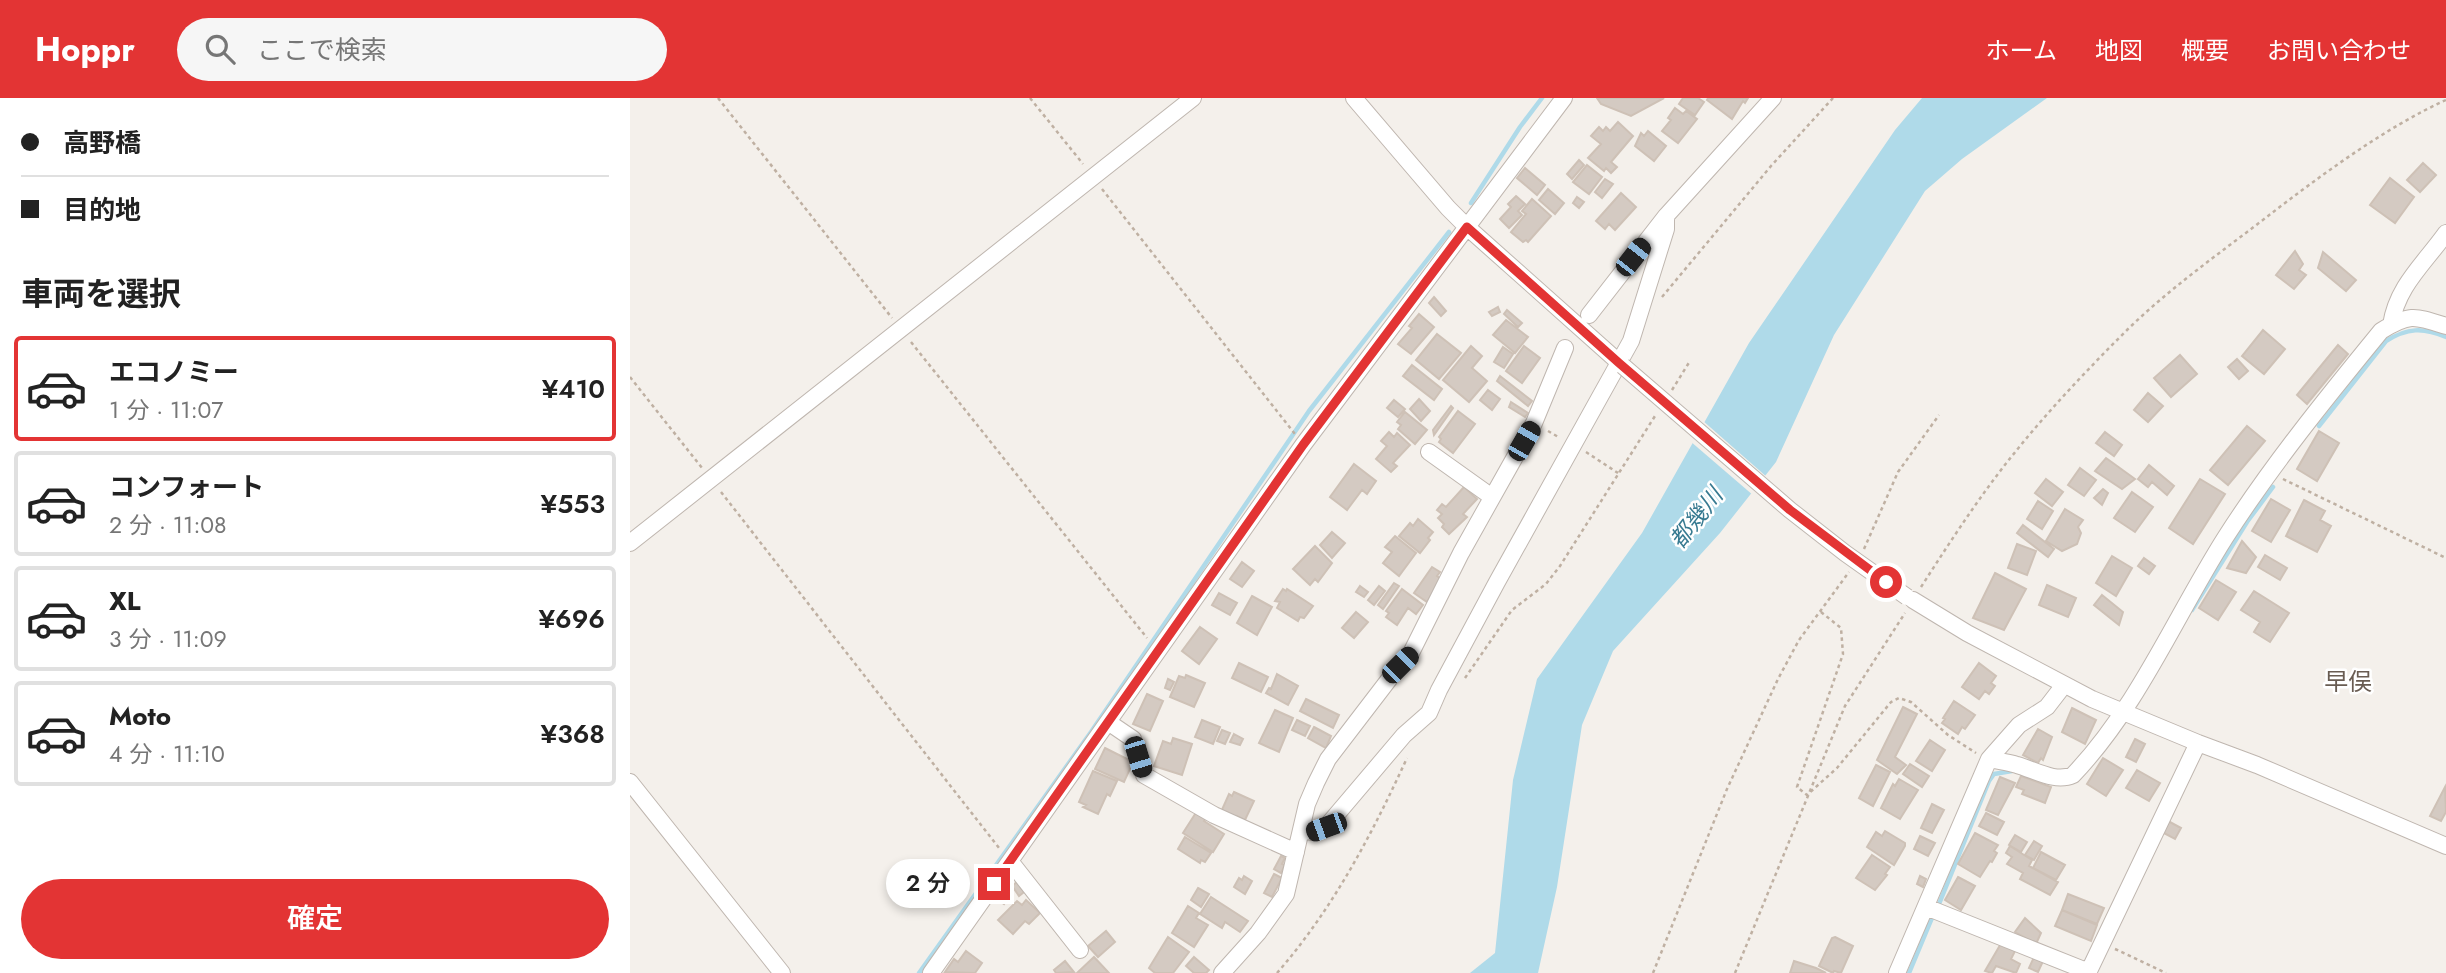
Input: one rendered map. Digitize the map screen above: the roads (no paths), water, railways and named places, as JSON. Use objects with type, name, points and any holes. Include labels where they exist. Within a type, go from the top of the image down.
[{"type":"street","points":[[630,543],[1192,98]]},
{"type":"street","points":[[1354,98],[1467,227],[1790,510],[1911,600],[1967,634],[2064,685],[2198,744],[2257,765],[2446,846]]},
{"type":"street","points":[[931,973],[1303,445],[1564,98]]},
{"type":"street","points":[[1589,315],[1666,216],[1773,98]]},
{"type":"street","points":[[1301,830],[1312,832],[1326,827],[1404,735],[1429,713],[1438,690],[1497,582],[1621,364],[1666,229],[1666,216]]},
{"type":"street","points":[[2391,325],[2394,305],[2400,293],[2446,233]]},
{"type":"street","points":[[1989,759],[2055,778],[2073,775],[2123,712],[2202,576],[2270,473],[2381,331],[2401,318],[2423,318],[2446,327]]},
{"type":"street","points":[[1222,973],[1258,933],[1286,894],[1311,794],[1328,759],[1411,653],[1492,497],[1535,423],[1565,348]]},
{"type":"street","points":[[1429,452],[1492,497]]},
{"type":"street","points":[[1896,973],[1989,759],[2019,725],[2047,707],[2064,685]]},
{"type":"street","points":[[1108,722],[1133,738],[1144,775],[1214,815],[1296,852]]},
{"type":"street","points":[[1926,907],[2089,972],[2198,744]]},
{"type":"street","points":[[630,782],[782,973]]},
{"type":"street","points":[[1010,862],[1080,950]]},
{"type":"water","name":"都幾川","points":[[1922,98],[2047,98],[1962,159],[1925,191],[1834,335],[1776,462],[1720,533],[1613,651],[1582,725],[1557,887],[1538,973],[1470,973],[1495,953],[1513,780],[1537,679],[1642,533],[1749,343],[1895,130]]},
{"type":"waterway","points":[[1471,203],[1542,98]]},
{"type":"waterway","points":[[919,973],[1091,732],[1309,411],[1449,232]]},
{"type":"waterway","points":[[2319,426],[2386,341],[2401,333],[2415,330],[2446,337]]},
{"type":"waterway","points":[[2192,610],[2247,522],[2273,487]]},
{"type":"waterway","points":[[1939,904],[1989,781],[1994,774],[2012,771]]},
{"type":"waterway","points":[[1909,973],[1932,918]]},
{"type":"district","name":"早俣","points":[[2348,681]]}]
